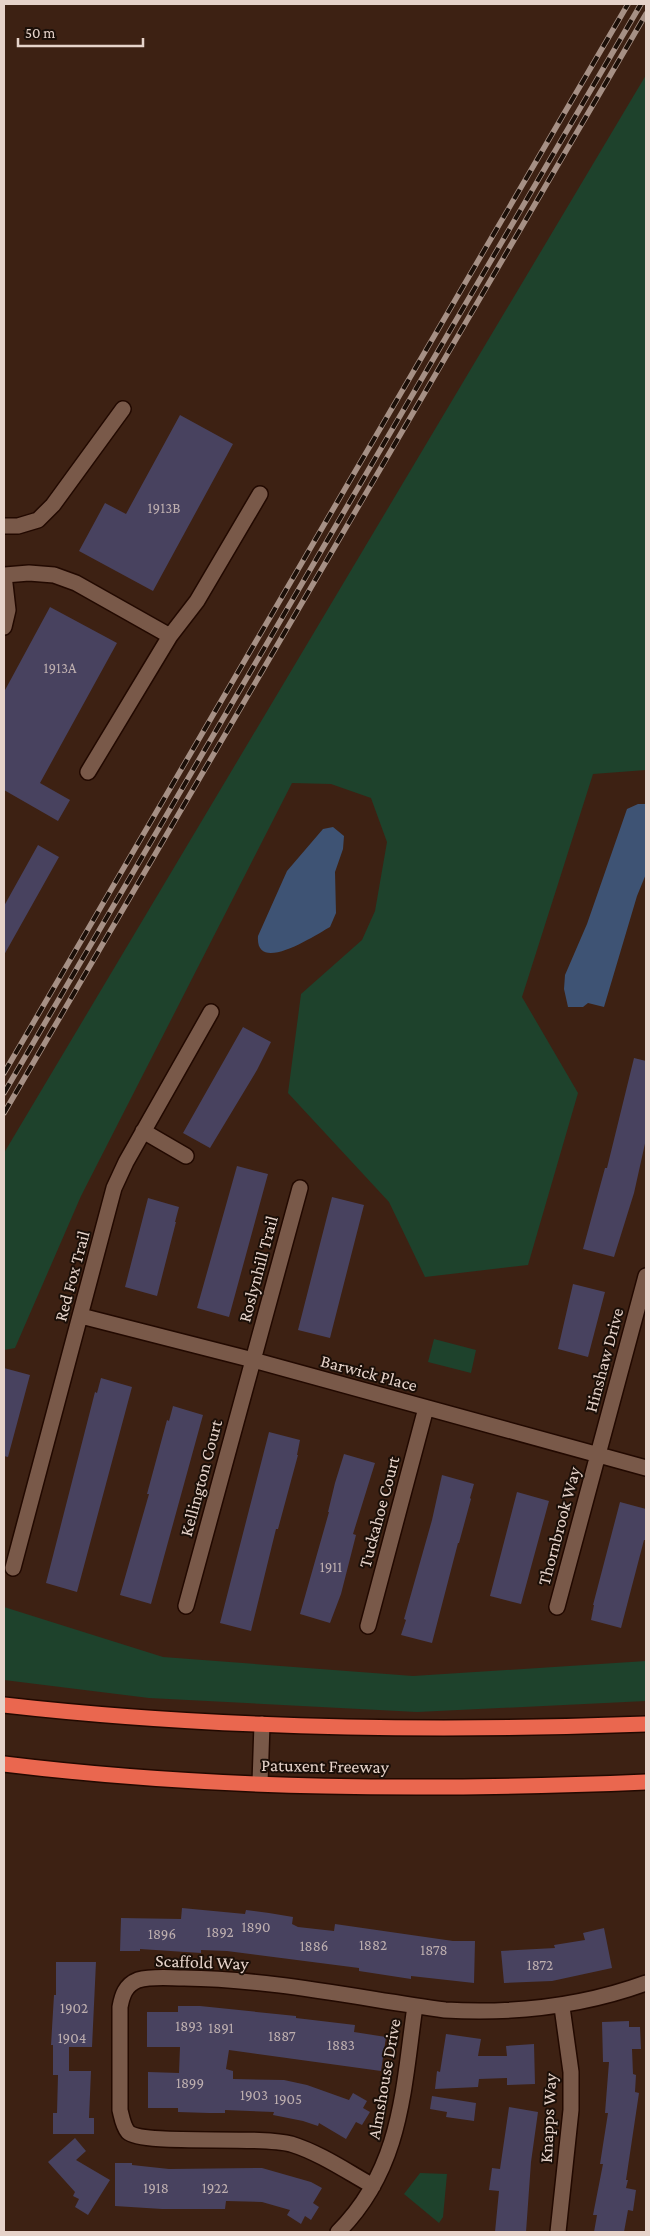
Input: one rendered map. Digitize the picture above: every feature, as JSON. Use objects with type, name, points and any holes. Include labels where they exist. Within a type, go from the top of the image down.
[{"type":"highway","points":[[4,1704],[121,1715],[262,1724],[430,1728],[646,1724]]},
{"type":"highway","name":"Patuxent Freeway","points":[[4,1764],[114,1775],[260,1783],[427,1787],[560,1786],[646,1782]]},
{"type":"street","points":[[4,526],[18,526],[38,520],[53,505],[124,409]]},
{"type":"street","points":[[88,772],[170,636],[197,601],[260,494]]},
{"type":"street","points":[[4,628],[8,610],[4,575],[29,572],[54,575],[76,583],[170,636]]},
{"type":"street","name":"Red Fox Trail","points":[[13,1568],[114,1188],[143,1131],[211,1012]]},
{"type":"street","points":[[143,1131],[186,1156]]},
{"type":"street","name":"Roslynhill Trail","points":[[253,1360],[300,1188]]},
{"type":"street","name":"Hinshaw Drive","points":[[598,1454],[646,1276]]},
{"type":"street","name":"Barwick Place","points":[[81,1316],[253,1360],[646,1468]]},
{"type":"street","name":"Kellington Court","points":[[186,1606],[253,1360]]},
{"type":"street","name":"Tuckahoe Court","points":[[368,1626],[426,1408]]},
{"type":"street","name":"Thornbrook Way","points":[[556,1608],[598,1454]]},
{"type":"street","points":[[260,1783],[262,1724]]},
{"type":"street","name":"Scaffold Way","points":[[373,2186],[314,2153],[284,2143],[246,2139],[156,2139],[138,2137],[128,2132],[123,2123],[120,2110],[120,2007],[123,1994],[129,1985],[138,1980],[151,1978],[225,1979],[416,2006],[478,2012],[562,2007],[609,1996],[646,1983]]},
{"type":"street","name":"Almshouse Drive","points":[[338,2232],[354,2215],[373,2186],[395,2136],[416,2006]]},
{"type":"street","name":"Knapps Way","points":[[558,2232],[571,2110],[571,2072],[562,2007]]},
{"type":"green space","points":[[646,75],[646,770],[593,774],[522,997],[578,1093],[528,1265],[425,1277],[389,1202],[288,1093],[301,994],[362,940],[375,911],[387,842],[371,798],[331,784],[292,783],[81,1196],[15,1348],[4,1350],[4,1153]]},
{"type":"green space","points":[[434,1339],[476,1350],[471,1373],[428,1362]]},
{"type":"green space","points":[[4,1607],[163,1657],[413,1676],[646,1661],[646,1701],[417,1712],[149,1698],[4,1680]]},
{"type":"green space","points":[[420,2173],[447,2174],[443,2217],[439,2223],[404,2194]]},
{"type":"water","points":[[638,804],[646,804],[646,874],[637,896],[604,1007],[588,1003],[583,1007],[568,1007],[564,989],[565,975],[587,924],[627,809]]},
{"type":"water","points":[[333,827],[344,836],[343,849],[335,872],[336,913],[330,927],[287,950],[275,953],[266,952],[260,947],[258,936],[287,871],[323,829]]},
{"type":"building","points":[[180,415],[233,444],[153,591],[79,551],[105,503],[126,514]]},
{"type":"building","points":[[50,607],[117,643],[40,783],[70,800],[58,821],[4,790],[4,692]]},
{"type":"building","points":[[38,845],[59,857],[4,955],[4,906]]},
{"type":"building","points":[[243,1027],[271,1042],[257,1070],[210,1148],[183,1133]]},
{"type":"building","points":[[634,1058],[646,1061],[646,1139],[634,1193],[614,1257],[583,1249],[605,1168],[607,1168]]},
{"type":"building","points":[[237,1166],[268,1174],[229,1317],[197,1308]]},
{"type":"building","points":[[332,1197],[364,1205],[330,1338],[298,1330]]},
{"type":"building","points":[[148,1198],[179,1207],[157,1296],[125,1287]]},
{"type":"building","points":[[573,1284],[605,1292],[588,1357],[558,1349]]},
{"type":"building","points":[[4,1368],[30,1375],[8,1457],[4,1456]]},
{"type":"building","points":[[101,1378],[132,1387],[77,1592],[46,1583],[95,1392],[97,1393]]},
{"type":"building","points":[[173,1406],[203,1415],[151,1604],[120,1595],[149,1494],[147,1494],[167,1420],[169,1421]]},
{"type":"building","points":[[269,1432],[300,1440],[298,1455],[278,1529],[276,1529],[251,1631],[220,1623]]},
{"type":"building","points":[[344,1454],[375,1463],[353,1534],[356,1535],[341,1594],[330,1623],[300,1614]]},
{"type":"building","points":[[442,1475],[474,1484],[432,1643],[401,1635]]},
{"type":"building","points":[[517,1492],[549,1501],[521,1604],[490,1596]]},
{"type":"building","points":[[620,1502],[646,1509],[646,1540],[644,1540],[621,1628],[591,1620],[593,1605]]},
{"type":"building","points":[[182,1908],[245,1914],[246,1910],[269,1913],[293,1917],[292,1924],[298,1927],[334,1931],[335,1924],[453,1941],[475,1941],[474,1983],[411,1976],[411,1979],[359,1971],[359,1968],[227,1951],[201,1950],[201,1953],[140,1949],[140,1951],[120,1951],[121,1918],[181,1919]]},
{"type":"building","points":[[604,1928],[612,1968],[552,1981],[504,1983],[501,1951],[555,1948],[554,1945],[585,1940],[583,1933]]},
{"type":"building","points":[[56,1962],[96,1962],[92,2047],[69,2047],[69,2071],[91,2071],[89,2118],[94,2118],[94,2134],[53,2134],[53,2113],[57,2113],[58,2075],[53,2075],[53,2045],[51,2045],[54,1995],[56,1995]]},
{"type":"building","points":[[178,2006],[200,2006],[296,2016],[296,2018],[355,2025],[354,2032],[386,2037],[381,2071],[229,2050],[226,2069],[233,2071],[233,2079],[284,2080],[307,2085],[349,2100],[353,2093],[367,2101],[363,2108],[370,2112],[362,2125],[356,2122],[346,2139],[319,2123],[318,2126],[273,2115],[274,2112],[225,2110],[225,2113],[209,2113],[178,2112],[178,2108],[148,2108],[148,2072],[179,2073],[180,2047],[147,2047],[147,2012],[178,2012]]},
{"type":"building","points":[[629,2021],[629,2027],[640,2027],[641,2049],[632,2049],[633,2074],[636,2075],[635,2092],[639,2093],[626,2188],[636,2190],[633,2211],[628,2210],[624,2232],[594,2232],[597,2215],[593,2215],[603,2164],[600,2164],[608,2113],[605,2113],[609,2062],[603,2062],[602,2022]]},
{"type":"building","points":[[446,2034],[481,2039],[478,2056],[507,2056],[506,2046],[534,2044],[535,2084],[507,2085],[507,2078],[479,2079],[478,2087],[435,2089],[437,2071],[440,2072]]},
{"type":"building","points":[[432,2096],[476,2103],[474,2121],[446,2117],[447,2112],[430,2109]]},
{"type":"building","points":[[509,2107],[538,2112],[531,2162],[526,2232],[495,2232],[499,2191],[489,2190],[492,2168],[500,2169]]},
{"type":"building","points":[[75,2138],[86,2151],[76,2160],[110,2180],[88,2215],[75,2207],[79,2199],[73,2196],[75,2192],[48,2162]]},
{"type":"building","points":[[115,2163],[132,2163],[132,2165],[169,2169],[262,2168],[311,2182],[322,2188],[313,2203],[319,2207],[311,2220],[305,2216],[301,2224],[287,2215],[290,2210],[262,2202],[226,2201],[225,2209],[162,2209],[115,2206]]},
{"type":"railway","points":[[4,1073],[628,4]]},
{"type":"railway","points":[[4,1093],[641,4]]},
{"type":"railway","points":[[4,1113],[646,14]]}]
